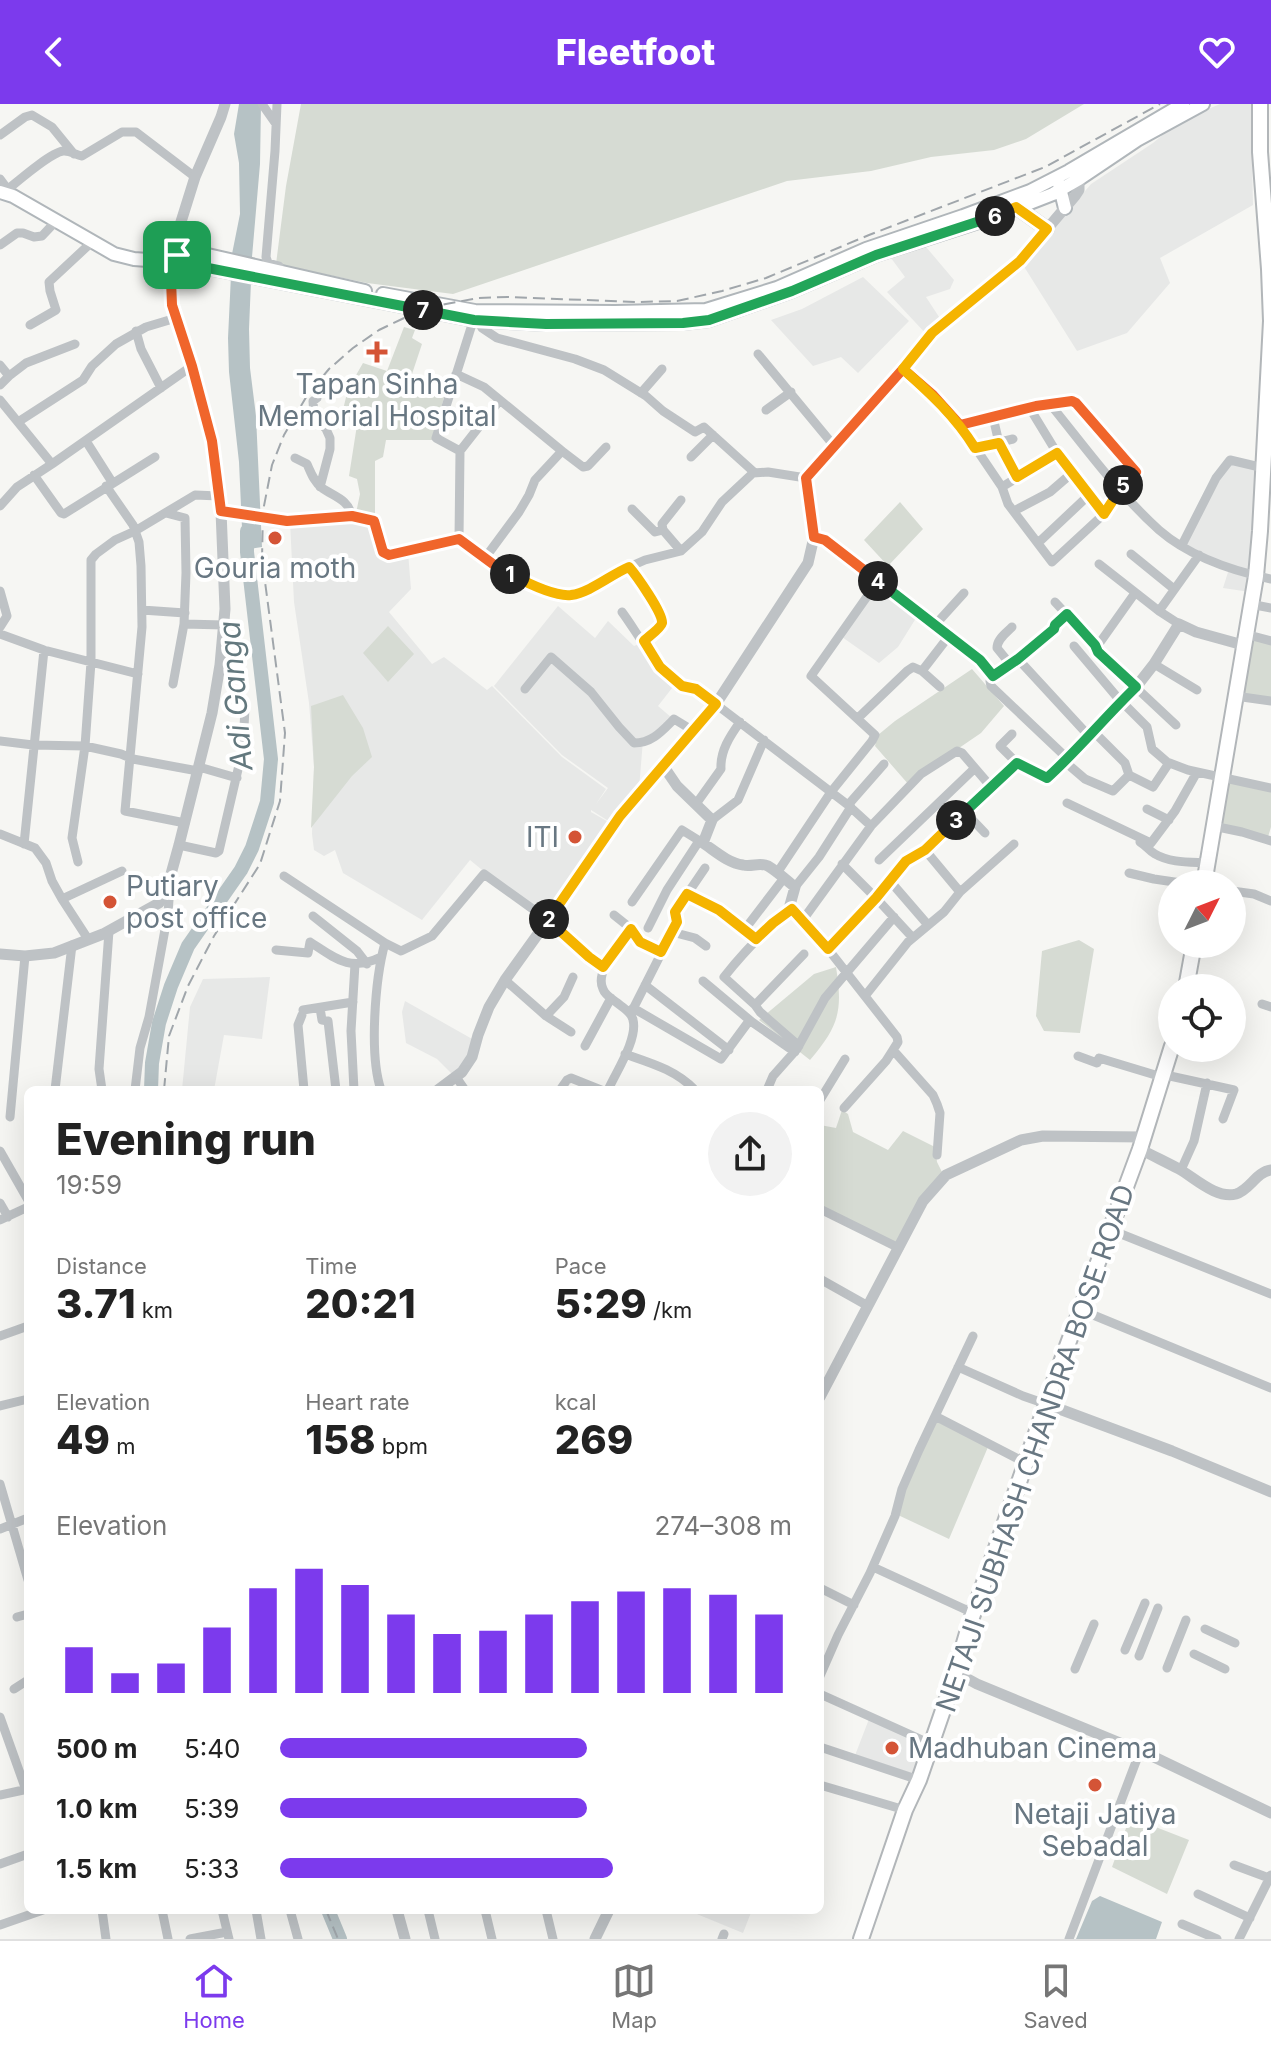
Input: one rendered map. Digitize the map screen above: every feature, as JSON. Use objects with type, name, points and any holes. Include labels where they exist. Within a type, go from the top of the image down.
[{"type":"main road","points":[[7,193],[114,254],[134,259],[148,260],[170,253],[196,265],[211,262],[476,317],[562,324],[683,323],[709,320],[792,291],[876,255],[991,218],[1059,183],[1183,104]]},
{"type":"main road","points":[[476,317],[706,310],[777,288],[866,249],[1030,191],[1079,179],[1118,147],[1203,104]]},
{"type":"main road","points":[[1206,870],[1250,604],[1263,578],[1267,490],[1264,468],[1268,444],[1271,321],[1260,152],[1260,104]]},
{"type":"main road","points":[[1260,152],[1271,130]]},
{"type":"main road","points":[[1059,183],[1065,208]]},
{"type":"main road","points":[[1016,207],[1047,229]]},
{"type":"main road","name":"NETAJI SUBHASH CHANDRA BOSE ROAD","points":[[861,1939],[905,1810],[919,1780],[1046,1404],[1142,1143],[1167,1062]]},
{"type":"street","points":[[0,954],[25,956],[54,953],[109,931],[159,903],[166,892],[185,823],[220,665],[224,625],[221,511],[212,441],[172,305],[171,280],[181,256],[180,225],[195,177],[225,104]]},
{"type":"street","points":[[262,104],[276,125]]},
{"type":"street","points":[[277,104],[268,263],[339,280],[340,289]]},
{"type":"street","points":[[0,135],[32,115],[52,127],[75,155]]},
{"type":"street","points":[[0,179],[7,193],[40,164],[64,151],[85,155],[122,132],[136,132],[195,177]]},
{"type":"street","points":[[806,478],[932,333],[1020,261],[1079,190],[1079,179]]},
{"type":"street","points":[[0,245],[17,233],[42,236],[57,220]]},
{"type":"street","points":[[30,325],[56,310],[49,282],[93,241]]},
{"type":"street","points":[[460,451],[436,438],[476,317]]},
{"type":"street","points":[[476,317],[482,328],[497,338],[604,370],[695,432],[704,427],[755,473]]},
{"type":"street","points":[[18,422],[83,380],[92,366],[116,344],[136,331],[176,318]]},
{"type":"street","points":[[136,331],[141,349],[161,388]]},
{"type":"street","points":[[0,385],[26,363],[75,344]]},
{"type":"street","points":[[758,354],[835,447]]},
{"type":"street","points":[[0,365],[9,376]]},
{"type":"street","points":[[0,506],[17,487],[192,366]]},
{"type":"street","points":[[641,393],[662,369]]},
{"type":"street","points":[[903,369],[933,395],[960,425],[1002,487],[1008,504],[1052,562],[1104,514],[1119,488],[1136,472],[1072,401],[1029,407],[960,425]]},
{"type":"street","points":[[456,374],[484,387],[583,467],[588,466],[606,447]]},
{"type":"street","points":[[766,410],[791,392]]},
{"type":"street","points":[[317,398],[313,401],[314,416],[330,438],[320,487]]},
{"type":"street","points":[[0,400],[52,464]]},
{"type":"street","points":[[459,539],[460,451],[500,400]]},
{"type":"street","points":[[1050,404],[1119,488],[1161,531],[1199,555],[1263,578]]},
{"type":"street","points":[[1029,407],[1057,453],[1104,514]]},
{"type":"street","points":[[993,417],[999,443],[1017,477]]},
{"type":"street","points":[[691,457],[713,435]]},
{"type":"street","points":[[975,448],[1013,439]]},
{"type":"street","points":[[86,441],[133,525],[139,542],[142,610],[125,811],[185,823]]},
{"type":"street","points":[[485,558],[519,512],[535,480],[562,451]]},
{"type":"street","points":[[1002,487],[1057,453]]},
{"type":"street","points":[[34,475],[64,514],[155,457]]},
{"type":"street","points":[[295,458],[307,464],[320,487],[340,498],[350,508],[352,516]]},
{"type":"street","points":[[1182,545],[1216,478],[1230,460],[1264,468]]},
{"type":"street","points":[[221,511],[287,521],[352,516],[374,521],[383,552],[389,555],[459,539],[501,570],[548,591],[568,596],[587,590],[645,560],[681,551],[702,532],[722,502],[755,473],[806,478]]},
{"type":"street","points":[[1014,511],[1050,492],[1072,473]]},
{"type":"street","points":[[444,1086],[462,1072],[472,1057],[489,1007],[505,980],[620,816],[716,704],[808,563],[814,537],[806,478]]},
{"type":"street","points":[[78,862],[72,838],[85,746],[91,662],[91,560],[115,540],[195,495],[219,496]]},
{"type":"street","points":[[1038,543],[1089,495]]},
{"type":"street","points":[[681,500],[662,524],[663,530],[681,551]]},
{"type":"street","points":[[632,509],[655,532],[663,530]]},
{"type":"street","points":[[166,513],[185,518],[185,613],[173,684]]},
{"type":"street","points":[[814,537],[825,540],[935,625],[980,660],[993,676]]},
{"type":"street","points":[[1131,554],[1174,589]]},
{"type":"street","points":[[1159,611],[1199,555]]},
{"type":"street","points":[[1099,564],[1159,611],[1196,632],[1271,641]]},
{"type":"street","points":[[629,567],[652,600],[662,623],[644,641]]},
{"type":"street","points":[[745,929],[831,792],[875,735],[811,676],[878,581]]},
{"type":"street","points":[[0,591],[7,616],[0,627]]},
{"type":"street","points":[[935,625],[964,593]]},
{"type":"street","points":[[1096,648],[1135,593]]},
{"type":"street","points":[[1055,602],[1098,652],[1176,725]]},
{"type":"street","points":[[1250,604],[1271,608]]},
{"type":"street","points":[[142,610],[185,613]]},
{"type":"street","points":[[622,612],[660,667],[682,686],[696,689],[850,806],[871,826]]},
{"type":"street","points":[[1067,614],[1054,629],[993,676],[991,686],[1085,779],[1113,791],[1129,775]]},
{"type":"street","points":[[184,624],[224,625]]},
{"type":"street","points":[[1012,734],[1000,746],[1017,763],[1047,778],[1069,763],[1136,687],[1179,624]]},
{"type":"street","points":[[1012,627],[999,639],[997,644],[1001,653],[1125,763],[1129,775],[1153,787],[1167,761]]},
{"type":"street","points":[[0,634],[44,650],[138,674]]},
{"type":"street","points":[[922,671],[949,636]]},
{"type":"street","points":[[1074,646],[1147,727],[1152,749],[1167,761],[1197,772],[1271,788]]},
{"type":"street","points":[[24,844],[44,650]]},
{"type":"street","points":[[525,689],[551,657],[591,692],[634,743],[645,743],[674,719],[692,730]]},
{"type":"street","points":[[1154,664],[1197,690]]},
{"type":"street","points":[[858,718],[913,667],[940,687]]},
{"type":"street","points":[[1235,696],[1271,701]]},
{"type":"street","points":[[179,845],[219,852],[237,778],[245,707]]},
{"type":"street","points":[[696,804],[721,769],[724,749],[740,722]]},
{"type":"street","points":[[648,928],[667,890],[701,842],[712,820],[738,800],[764,740]]},
{"type":"street","points":[[0,741],[85,746],[130,758],[237,778]]},
{"type":"street","points":[[802,921],[871,826],[921,774],[957,751],[992,788]]},
{"type":"street","points":[[828,949],[906,861],[925,850],[1017,763]]},
{"type":"street","points":[[662,764],[677,786],[712,820]]},
{"type":"street","points":[[844,1108],[886,1061],[898,1042],[897,1037],[790,905],[795,887],[819,857],[850,806],[884,764]]},
{"type":"street","points":[[879,860],[975,768]]},
{"type":"street","points":[[1197,772],[1169,820],[1151,843],[1068,805],[1146,845],[1162,858],[1207,863]]},
{"type":"street","points":[[1147,809],[1169,820]]},
{"type":"street","points":[[965,812],[985,833]]},
{"type":"street","points":[[1213,826],[1271,841]]},
{"type":"street","points":[[632,902],[682,830],[732,863],[767,866],[795,887]]},
{"type":"street","points":[[0,834],[35,848],[88,939]]},
{"type":"street","points":[[865,996],[913,938],[1014,844]]},
{"type":"street","points":[[925,850],[960,892]]},
{"type":"street","points":[[842,864],[913,938]]},
{"type":"street","points":[[610,1086],[634,1035],[632,1011],[677,922],[675,912],[705,868]]},
{"type":"street","points":[[62,899],[122,871]]},
{"type":"street","points":[[1129,873],[1158,880]]},
{"type":"street","points":[[284,876],[401,951],[432,936],[484,874],[548,920],[603,967]]},
{"type":"street","points":[[890,881],[928,925]]},
{"type":"street","points":[[135,1086],[140,1048],[149,1017],[168,913],[166,892]]},
{"type":"street","points":[[1246,893],[1271,901]]},
{"type":"street","points":[[687,894],[719,910],[756,939]]},
{"type":"street","points":[[792,909],[756,939],[724,977],[797,1049]]},
{"type":"street","points":[[614,915],[631,929],[640,942],[661,952]]},
{"type":"street","points":[[313,916],[357,951],[367,964]]},
{"type":"street","points":[[769,1086],[773,1076],[797,1049],[825,998],[894,917]]},
{"type":"street","points":[[631,929],[603,967],[601,984],[611,998],[721,1059],[749,1021]]},
{"type":"street","points":[[101,1086],[99,1069],[109,931]]},
{"type":"street","points":[[672,932],[695,938],[706,946]]},
{"type":"street","points":[[276,950],[308,953],[310,942],[340,961],[367,964],[381,957]]},
{"type":"street","points":[[380,1086],[376,1076],[375,1009],[385,943]]},
{"type":"street","points":[[55,1086],[72,945]]},
{"type":"street","points":[[755,1005],[804,954]]},
{"type":"street","points":[[10,1117],[25,956]]},
{"type":"street","points":[[354,1086],[351,1031],[355,964]]},
{"type":"street","points":[[546,1016],[564,997],[573,977]]},
{"type":"street","points":[[505,980],[546,1016],[571,1032]]},
{"type":"street","points":[[703,981],[749,1021],[797,1049]]},
{"type":"street","points":[[645,985],[729,1050]]},
{"type":"street","points":[[585,1046],[611,998]]},
{"type":"street","points":[[304,1086],[298,1025],[303,1013],[353,1002]]},
{"type":"street","points":[[320,1008],[322,1020],[328,1021],[336,1086]]},
{"type":"street","points":[[893,1050],[933,1095],[937,1104],[940,1113],[937,1155]]},
{"type":"street","points":[[625,1054],[671,1070],[691,1086]]},
{"type":"street","points":[[1078,1056],[1097,1063],[1099,1058],[1162,1077],[1170,1076],[1234,1090],[1223,1119]]},
{"type":"street","points":[[824,1093],[845,1059]]},
{"type":"street","points":[[456,1077],[462,1086]]},
{"type":"street","points":[[563,1086],[571,1078],[591,1086]]},
{"type":"street","points":[[1181,1170],[1194,1141],[1207,1083]]},
{"type":"street","points":[[824,1389],[923,1201],[946,1175],[1021,1140],[1043,1136],[1142,1143],[1209,1188],[1223,1193],[1235,1194],[1266,1170],[1271,1170]]},
{"type":"street","points":[[0,1151],[24,1193]]},
{"type":"street","points":[[0,1203],[4,1218],[24,1209]]},
{"type":"street","points":[[824,1211],[899,1248]]},
{"type":"street","points":[[1111,1230],[1271,1294]]},
{"type":"street","points":[[824,1281],[868,1306]]},
{"type":"street","points":[[1081,1310],[1271,1388]]},
{"type":"street","points":[[0,1336],[24,1327]]},
{"type":"street","points":[[824,1668],[873,1567],[895,1516],[902,1489],[973,1336]]},
{"type":"street","points":[[958,1367],[1023,1396],[1170,1450],[1271,1492]]},
{"type":"street","points":[[0,1406],[24,1400]]},
{"type":"street","points":[[935,1416],[1026,1463]]},
{"type":"street","points":[[0,1484],[24,1567]]},
{"type":"street","points":[[0,1529],[24,1520]]},
{"type":"street","points":[[873,1567],[973,1613]]},
{"type":"street","points":[[824,1590],[854,1605]]},
{"type":"street","points":[[1125,1650],[1145,1603]]},
{"type":"street","points":[[1139,1656],[1158,1608]]},
{"type":"street","points":[[17,1617],[24,1615]]},
{"type":"street","points":[[1167,1668],[1186,1620]]},
{"type":"street","points":[[1075,1669],[1094,1624]]},
{"type":"street","points":[[1205,1629],[1235,1643]]},
{"type":"street","points":[[1194,1654],[1225,1669]]},
{"type":"street","points":[[953,1678],[977,1684],[1140,1751],[1271,1813]]},
{"type":"street","points":[[14,1689],[24,1683]]},
{"type":"street","points":[[824,1696],[931,1744]]},
{"type":"street","points":[[0,1717],[24,1781]]},
{"type":"street","points":[[824,1748],[919,1780]]},
{"type":"street","points":[[1069,1939],[1140,1751]]},
{"type":"street","points":[[824,1786],[905,1810]]},
{"type":"street","points":[[0,1795],[24,1790]]},
{"type":"street","points":[[0,1864],[24,1855]]},
{"type":"street","points":[[1234,1865],[1270,1877],[1239,1939]]},
{"type":"street","points":[[1198,1894],[1250,1918]]},
{"type":"street","points":[[0,1925],[32,1914]]},
{"type":"street","points":[[102,1914],[103,1937]]},
{"type":"street","points":[[163,1914],[168,1939]]},
{"type":"street","points":[[190,1939],[228,1936],[223,1914]]},
{"type":"street","points":[[257,1914],[261,1939]]},
{"type":"street","points":[[291,1914],[298,1939]]},
{"type":"street","points":[[398,1914],[405,1939]]},
{"type":"street","points":[[429,1914],[435,1939]]},
{"type":"street","points":[[486,1914],[492,1939]]},
{"type":"street","points":[[538,1939],[552,1938],[547,1914]]},
{"type":"street","points":[[595,1939],[607,1914]]},
{"type":"street","points":[[1182,1924],[1217,1939]]},
{"type":"shaded area","points":[[239,104],[261,104],[249,329],[262,547],[243,550],[228,338],[232,254],[240,214],[239,163],[234,134]]},
{"type":"shaded area","points":[[301,104],[1084,104],[1026,139],[994,150],[931,157],[871,171],[787,181],[453,294],[367,283],[276,264]]},
{"type":"shaded area","points":[[1220,104],[1256,104],[1253,205],[1160,258],[1170,283],[1127,333],[1077,351],[1023,265],[1091,184],[1153,143],[1178,122]]},
{"type":"shaded area","points":[[921,241],[954,280],[950,289],[926,297],[943,323],[928,336],[887,292],[905,277],[891,258]]},
{"type":"shaded area","points":[[863,277],[909,321],[858,373],[841,357],[813,366],[771,320],[802,309]]},
{"type":"shaded area","points":[[404,327],[415,330],[412,338],[422,344],[409,383],[445,394],[432,440],[386,440],[383,457],[375,461],[375,518],[356,513],[360,494],[357,479],[349,476],[357,425],[341,418],[348,389],[363,363],[387,371]]},
{"type":"shaded area","points":[[1231,462],[1261,470],[1250,592],[1223,588],[1229,569],[1186,545],[1218,479]]},
{"type":"shaded area","points":[[900,502],[923,529],[888,566],[864,540]]},
{"type":"shaded area","points":[[352,518],[370,522],[382,553],[408,552],[411,589],[389,612],[432,664],[444,657],[487,690],[492,686],[562,757],[606,789],[596,804],[608,788],[562,755],[494,686],[558,606],[595,638],[608,621],[634,646],[642,643],[676,683],[658,706],[672,718],[654,736],[643,740],[639,789],[610,822],[591,810],[612,824],[543,920],[470,860],[422,920],[343,873],[335,850],[324,856],[314,850],[314,767],[309,703],[294,602],[290,522]]},
{"type":"shaded area","points":[[879,584],[918,615],[898,647],[879,663],[842,637]]},
{"type":"shaded area","points":[[388,626],[414,654],[388,682],[363,653]]},
{"type":"shaded area","points":[[1247,636],[1271,642],[1271,699],[1237,695]]},
{"type":"shaded area","points":[[972,669],[1004,706],[981,733],[909,785],[875,746],[878,735]]},
{"type":"shaded area","points":[[343,695],[363,728],[372,757],[352,776],[311,828],[314,767],[311,706]]},
{"type":"shaded area","points":[[1224,779],[1271,789],[1268,837],[1217,825]]},
{"type":"shaded area","points":[[1079,940],[1094,949],[1080,1033],[1044,1031],[1036,1016],[1042,951]]},
{"type":"shaded area","points":[[836,967],[839,995],[836,1017],[827,1037],[810,1060],[759,1020],[814,974]]},
{"type":"shaded area","points":[[270,977],[262,1039],[224,1035],[215,1086],[182,1086],[190,1007],[203,979]]},
{"type":"shaded area","points":[[405,1001],[474,1040],[471,1055],[454,1076],[437,1059],[406,1043],[402,1012]]},
{"type":"shaded area","points":[[842,1110],[848,1114],[853,1132],[888,1150],[903,1131],[935,1147],[943,1174],[898,1248],[824,1209],[824,1126],[836,1128]]},
{"type":"shaded area","points":[[936,1421],[988,1447],[949,1539],[898,1515],[902,1495]]},
{"type":"shaded area","points":[[869,1719],[928,1745],[917,1778],[854,1758]]},
{"type":"shaded area","points":[[1130,1817],[1189,1840],[1167,1894],[1112,1867]]},
{"type":"shaded area","points":[[1100,1896],[1162,1922],[1156,1939],[1076,1939],[1092,1901]]},
{"type":"shaded area","points":[[697,1914],[750,1914],[743,1933]]},
{"type":"waterway","name":"Adi Ganga","points":[[151,1086],[159,1023],[171,986],[188,946],[241,870],[252,848],[267,802],[271,759],[247,531]]},
{"type":"waterway","name":"Adi Ganga","points":[[330,1914],[340,1939]]},
{"type":"railway","points":[[164,1086],[169,1036],[188,986],[214,936],[260,864],[280,801],[285,733],[262,559],[263,511],[272,465],[284,435],[308,394],[329,369],[379,330],[423,309],[446,304],[508,297],[677,301],[766,278],[1045,167],[1160,104]]},
{"type":"railway","points":[[328,1914],[338,1939]]},
{"type":"place","name":"Tapan Sinha Memorial Hospital","points":[[377,352]]},
{"type":"place","name":"Gouria moth","points":[[275,538]]},
{"type":"place","name":"ITI","points":[[575,837]]},
{"type":"place","name":"Putiary post office","points":[[110,902]]},
{"type":"place","name":"Madhuban Cinema","points":[[892,1748]]},
{"type":"place","name":"Netaji Jatiya Sebadal","points":[[1095,1785]]},
{"type":"route","points":[[177,255],[171,280],[172,305],[212,441],[221,511],[287,521],[352,516],[374,521],[383,552],[389,555],[459,539],[501,570],[548,591],[568,596],[587,590],[629,567],[652,600],[662,621],[644,641],[660,667],[682,686],[696,689],[716,704],[620,816],[548,920],[603,967],[631,929],[640,942],[661,952],[677,922],[675,912],[687,894],[719,910],[756,939],[792,909],[828,949],[906,861],[925,850],[1017,763],[1047,778],[1136,687],[1098,652],[1067,614],[1054,629],[993,676],[980,660],[935,625],[825,540],[814,537],[806,478],[903,369],[933,395],[960,425],[1036,406],[1072,401],[1136,472],[1119,488],[1104,514],[1057,453],[1017,477],[999,443],[975,448],[960,425],[933,395],[903,369],[932,333],[1020,261],[1047,229],[1016,207],[862,260],[743,309],[709,320],[683,323],[546,324],[474,320],[208,268],[177,255]]}]
